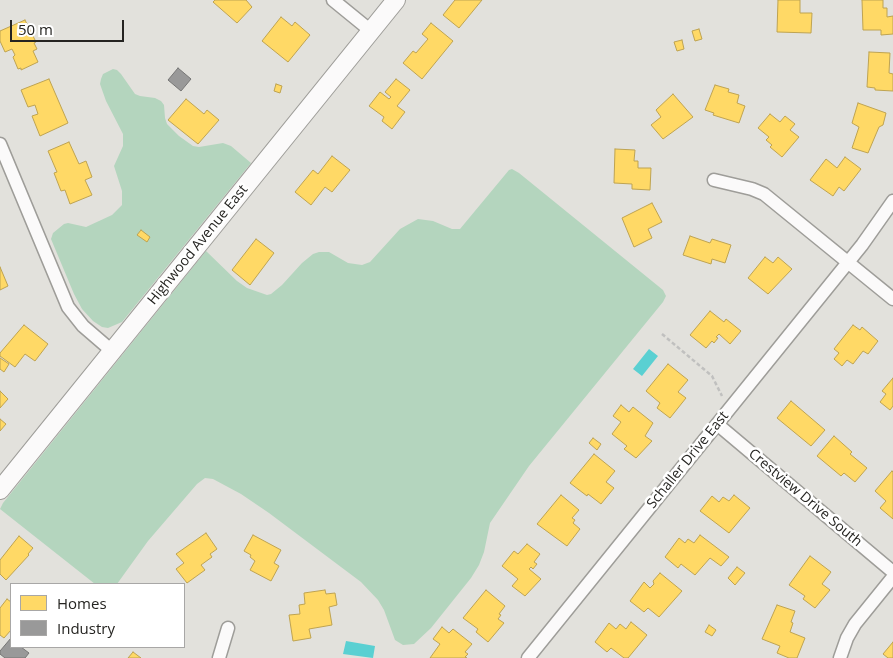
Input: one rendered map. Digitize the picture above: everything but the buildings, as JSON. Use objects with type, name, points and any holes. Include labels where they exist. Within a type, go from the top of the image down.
[{"type":"street","points":[[333,0],[371,31]]},
{"type":"street","name":"Highwood Avenue East","points":[[0,490],[396,0]]},
{"type":"street","points":[[0,144],[68,307],[83,326],[112,351]]},
{"type":"street","points":[[714,180],[752,189],[764,194],[893,299]]},
{"type":"street","name":"Schaller Drive East","points":[[528,658],[848,262],[893,201]]},
{"type":"street","name":"Crestview Drive South","points":[[717,424],[893,572]]},
{"type":"street","points":[[840,658],[847,638],[855,624],[893,577]]},
{"type":"street","points":[[219,658],[228,628]]},
{"type":"path","points":[[662,334],[712,376],[722,396],[732,405]]},
{"type":"green space","points":[[113,69],[121,74],[135,94],[161,101],[164,105],[167,124],[193,146],[199,147],[223,143],[231,146],[251,163],[122,322],[108,328],[102,327],[93,321],[82,309],[51,239],[53,233],[64,224],[68,223],[86,227],[112,215],[122,205],[122,191],[114,166],[123,146],[123,134],[106,101],[100,84],[103,74]]},
{"type":"green space","points":[[512,169],[519,173],[663,290],[666,296],[529,466],[490,523],[484,552],[471,578],[431,628],[414,644],[403,645],[395,640],[384,610],[378,600],[361,582],[269,513],[241,494],[213,479],[205,478],[197,484],[148,541],[118,583],[94,583],[0,509],[206,251],[237,281],[247,288],[267,295],[271,294],[313,254],[329,252],[348,263],[362,265],[370,262],[400,229],[418,219],[433,221],[452,229],[460,229],[509,170]]},
{"type":"water","points":[[649,349],[658,356],[642,376],[633,369]]},
{"type":"water","points":[[346,641],[375,646],[373,658],[343,654]]}]
